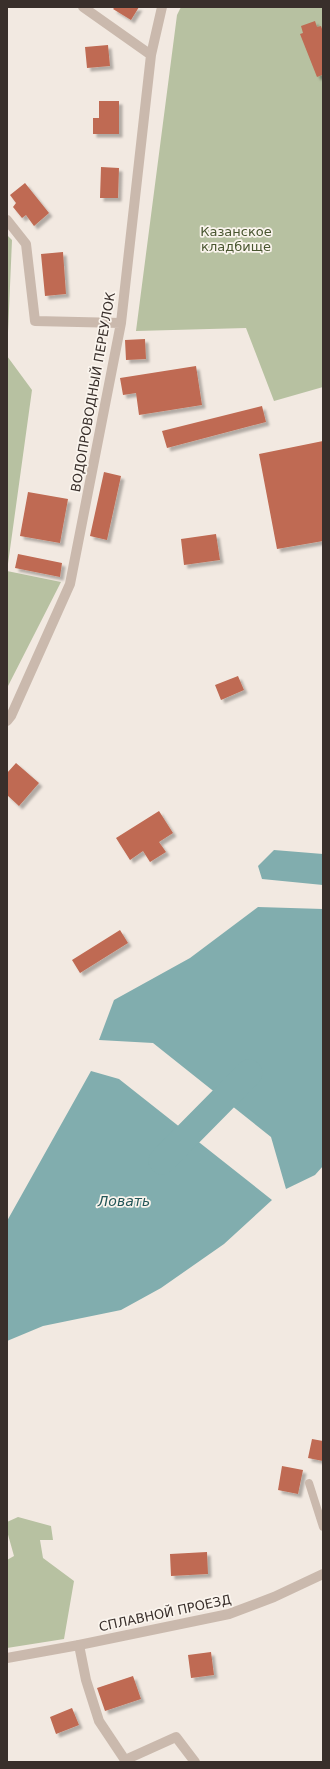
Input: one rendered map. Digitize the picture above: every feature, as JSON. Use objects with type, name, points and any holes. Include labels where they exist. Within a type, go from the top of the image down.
[{"type":"street","points":[[83,7],[151,55]]},
{"type":"street","name":"ВОДОПРОВОДНЫЙ ПЕРЕУЛОК","points":[[7,722],[70,584],[121,323],[151,55],[162,7]]},
{"type":"street","points":[[7,220],[26,244],[35,321],[121,323]]},
{"type":"street","name":"СПЛАВНОЙ ПРОЕЗД","points":[[7,1658],[79,1645],[229,1614],[274,1597],[323,1574]]},
{"type":"street","points":[[79,1645],[86,1680],[99,1721],[125,1761],[176,1737],[195,1762]]},
{"type":"lane","points":[[309,1483],[323,1527]]},
{"type":"green space","name":"Казанское кладбище","points":[[181,7],[323,7],[323,387],[274,401],[246,328],[136,331],[177,15]]},
{"type":"green space","points":[[7,235],[12,240],[7,356]]},
{"type":"green space","points":[[7,356],[32,390],[7,571]]},
{"type":"green space","points":[[7,571],[61,582],[8,686],[7,684]]},
{"type":"green space","points":[[18,1517],[51,1526],[53,1540],[40,1540],[43,1558],[74,1581],[64,1639],[7,1648],[7,1560],[14,1556],[7,1531],[7,1522]]},
{"type":"water","points":[[274,850],[323,854],[323,885],[262,879],[258,866]]},
{"type":"water","points":[[258,907],[323,909],[323,1166],[315,1175],[286,1189],[271,1137],[153,1043],[99,1040],[114,1000],[190,958]]},
{"type":"water","name":"Ловать","points":[[91,1071],[119,1079],[272,1200],[224,1244],[161,1288],[121,1310],[43,1326],[7,1341],[7,1221]]},
{"type":"building","points":[[115,7],[139,7],[131,20],[113,9]]},
{"type":"building","points":[[315,21],[317,27],[321,26],[323,32],[323,78],[322,75],[317,77],[300,34],[303,33],[301,26]]},
{"type":"building","points":[[108,45],[110,66],[87,68],[85,47]]},
{"type":"building","points":[[99,101],[119,101],[119,134],[93,134],[93,118],[99,118]]},
{"type":"building","points":[[101,167],[119,168],[118,198],[100,198]]},
{"type":"building","points":[[25,183],[49,213],[34,226],[26,215],[22,218],[13,207],[16,203],[10,195]]},
{"type":"building","points":[[63,252],[66,294],[45,296],[41,254]]},
{"type":"building","points":[[145,339],[146,359],[126,360],[125,340]]},
{"type":"building","points":[[196,366],[202,405],[139,415],[136,393],[123,395],[120,378]]},
{"type":"building","points":[[262,406],[266,422],[167,448],[162,431]]},
{"type":"building","points":[[323,441],[323,541],[277,549],[259,454]]},
{"type":"building","points":[[104,472],[121,476],[107,540],[90,536]]},
{"type":"building","points":[[28,492],[68,499],[60,543],[20,536]]},
{"type":"building","points":[[216,534],[220,560],[184,565],[181,539]]},
{"type":"building","points":[[18,554],[62,563],[60,577],[15,568]]},
{"type":"building","points":[[238,676],[244,690],[221,700],[215,685]]},
{"type":"building","points":[[16,763],[39,783],[19,806],[7,795],[7,773]]},
{"type":"building","points":[[159,811],[173,833],[159,842],[166,852],[150,862],[143,851],[130,860],[116,838]]},
{"type":"building","points":[[120,930],[128,943],[80,973],[72,960]]},
{"type":"building","points":[[312,1439],[323,1441],[323,1461],[308,1458]]},
{"type":"building","points":[[282,1466],[303,1470],[298,1494],[278,1490]]},
{"type":"building","points":[[207,1552],[208,1574],[171,1576],[170,1554]]},
{"type":"building","points":[[211,1652],[214,1675],[191,1678],[188,1655]]},
{"type":"building","points":[[133,1676],[141,1699],[105,1711],[97,1688]]},
{"type":"building","points":[[72,1708],[79,1725],[56,1734],[50,1717]]},
{"type":"waterway","name":"Ловать","points":[[162,1161],[249,1073]]}]
